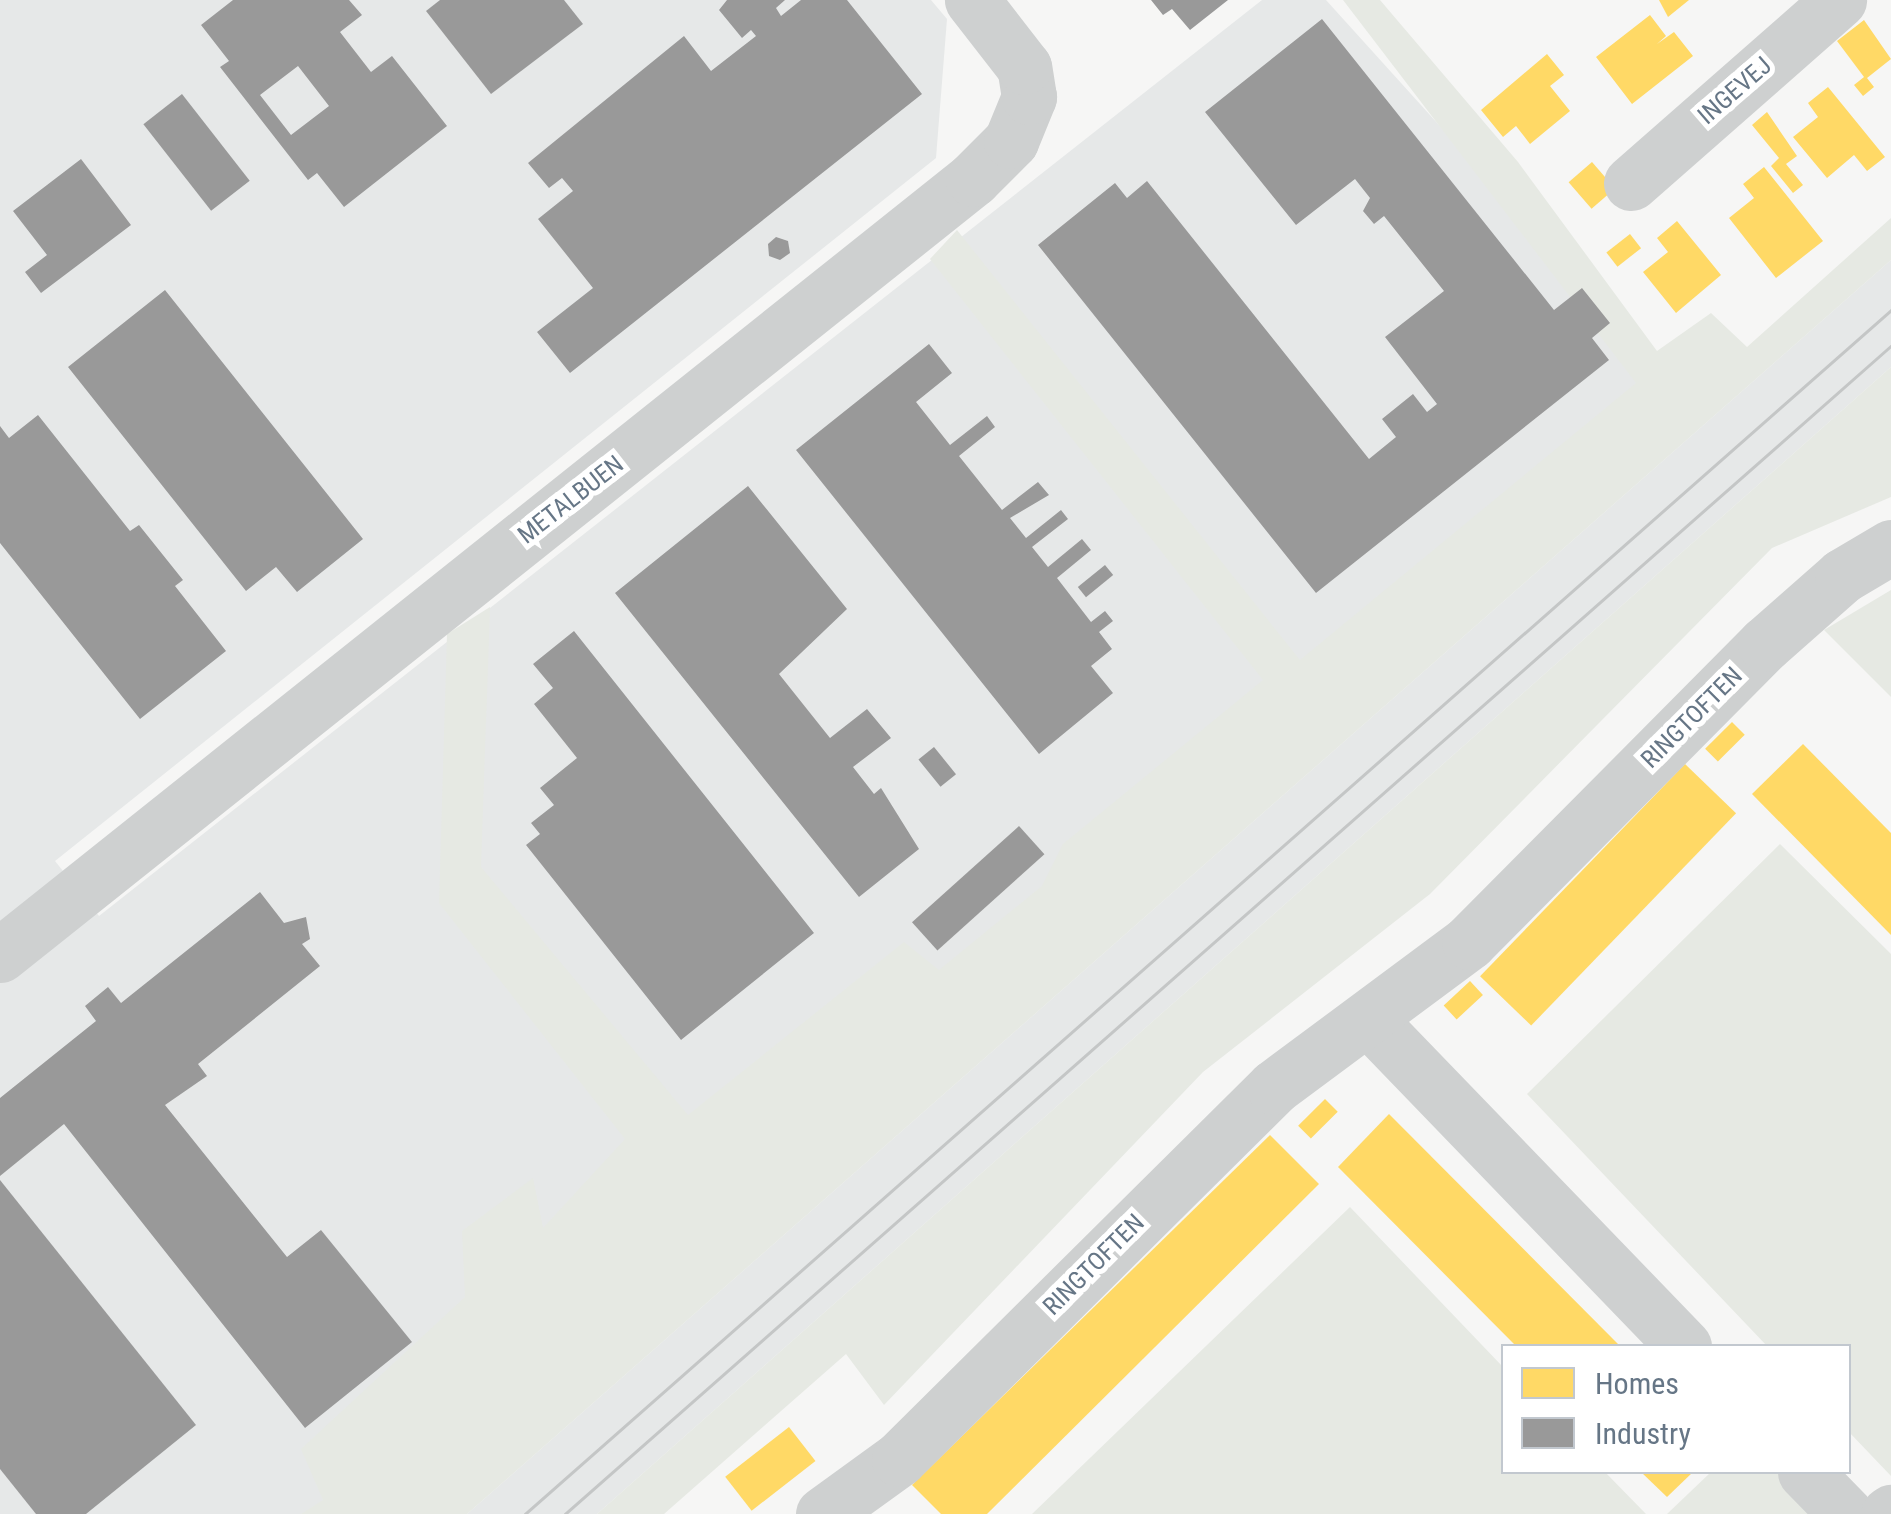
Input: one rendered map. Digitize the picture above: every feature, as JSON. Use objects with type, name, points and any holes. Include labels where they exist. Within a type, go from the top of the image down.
[{"type":"street","name":"METALBUEN","points":[[0,955],[974,179],[1011,141],[1029,98],[1024,67],[972,0]]},
{"type":"street","name":"INGEVEJ","points":[[1631,183],[1838,0]]},
{"type":"street","name":"RINGTOFTEN","points":[[823,1514],[899,1459],[1274,1087],[1469,942],[1766,644],[1842,576],[1891,546]]},
{"type":"street","points":[[1368,1019],[1682,1344]]},
{"type":"street","points":[[1807,1474],[1846,1514]]},
{"type":"shaded area","points":[[0,0],[931,0],[947,19],[936,158],[55,861],[99,916],[1262,0],[1326,0],[1692,405],[408,1514],[0,1514]]},
{"type":"shaded area","points":[[1343,0],[1380,0],[1518,162],[1657,351],[1711,313],[1747,347],[1891,218],[1891,260],[467,1514],[301,1514],[323,1500],[301,1449],[465,1297],[462,1231],[533,1178],[543,1228],[625,1139],[439,903],[447,634],[490,607],[481,867],[688,1115],[904,942],[939,970],[1042,886],[1063,844],[1263,680],[930,259],[957,230],[1300,660],[1636,383]]},
{"type":"shaded area","points":[[1891,260],[1891,367],[597,1514],[467,1514]]},
{"type":"shaded area","points":[[1891,367],[1891,497],[1772,548],[1430,894],[1203,1072],[884,1405],[846,1354],[664,1514],[597,1514]]},
{"type":"shaded area","points":[[1891,590],[1891,697],[1824,630]]},
{"type":"shaded area","points":[[1780,844],[1891,954],[1891,1476],[1851,1434],[1851,1344],[1765,1344],[1527,1094]]},
{"type":"shaded area","points":[[1350,1207],[1501,1365],[1501,1474],[1607,1474],[1646,1514],[1032,1514]]},
{"type":"shaded area","points":[[1709,1474],[1780,1474],[1819,1514],[1667,1514]]},
{"type":"building: Homes","points":[[1659,0],[1689,0],[1668,17]]},
{"type":"building: Homes","points":[[1650,15],[1666,36],[1657,44],[1674,32],[1693,56],[1632,104],[1596,57]]},
{"type":"building: Homes","points":[[1864,20],[1891,59],[1867,78],[1874,87],[1863,96],[1854,85],[1864,77],[1837,41]]},
{"type":"building: Homes","points":[[1547,54],[1564,75],[1550,86],[1570,111],[1530,144],[1516,126],[1503,137],[1481,110]]},
{"type":"building: Homes","points":[[1828,87],[1885,157],[1867,171],[1854,155],[1827,178],[1793,137],[1818,117],[1808,103]]},
{"type":"building: Homes","points":[[1767,112],[1797,156],[1786,164],[1803,185],[1793,193],[1771,166],[1779,158],[1752,125]]},
{"type":"building: Homes","points":[[1592,162],[1615,188],[1592,209],[1569,182]]},
{"type":"building: Homes","points":[[1764,167],[1823,241],[1776,278],[1729,218],[1754,198],[1743,184]]},
{"type":"building: Homes","points":[[1677,221],[1721,275],[1676,313],[1643,272],[1668,252],[1657,238]]},
{"type":"building: Homes","points":[[1630,234],[1641,248],[1617,267],[1606,252]]},
{"type":"building: Homes","points":[[1732,722],[1745,735],[1718,762],[1705,749]]},
{"type":"building: Homes","points":[[1803,744],[1891,833],[1891,935],[1752,794]]},
{"type":"building: Homes","points":[[1685,764],[1736,813],[1531,1026],[1480,976]]},
{"type":"building: Homes","points":[[1470,981],[1483,995],[1457,1019],[1444,1006]]},
{"type":"building: Homes","points":[[1325,1099],[1338,1112],[1311,1139],[1298,1126]]},
{"type":"building: Homes","points":[[1389,1114],[1618,1344],[1514,1344],[1338,1167]]},
{"type":"building: Homes","points":[[1270,1135],[1319,1184],[987,1514],[941,1514],[912,1485]]},
{"type":"building: Homes","points":[[789,1427],[815,1461],[752,1511],[725,1477]]},
{"type":"building: Homes","points":[[1643,1474],[1691,1474],[1667,1497]]},
{"type":"building: Industry","points":[[233,0],[349,0],[362,15],[340,32],[371,72],[392,56],[447,126],[344,207],[317,173],[308,180],[220,67],[229,61],[201,25]],"holes":[[[298,66],[329,106],[291,135],[260,95]]]},
{"type":"building: Industry","points":[[440,0],[564,0],[583,24],[491,94],[426,11]]},
{"type":"building: Industry","points":[[727,0],[785,0],[776,8],[781,16],[801,0],[847,0],[922,94],[570,373],[537,332],[593,288],[538,219],[573,191],[562,178],[549,188],[528,163],[684,36],[711,71],[756,36],[751,30],[742,38],[719,10]]},
{"type":"building: Industry","points":[[1151,0],[1228,0],[1190,30],[1172,9],[1163,15]]},
{"type":"building: Industry","points":[[1322,19],[1554,310],[1582,288],[1610,323],[1592,338],[1609,360],[1316,593],[1038,245],[1115,183],[1127,198],[1147,181],[1369,459],[1396,437],[1382,419],[1413,394],[1427,412],[1437,404],[1385,337],[1444,291],[1384,216],[1374,224],[1363,211],[1370,198],[1355,179],[1296,225],[1205,112]]},
{"type":"building: Industry","points":[[182,94],[250,181],[211,211],[143,124]]},
{"type":"building: Industry","points":[[81,159],[131,225],[41,293],[25,272],[47,255],[13,211]]},
{"type":"building: Industry","points":[[776,237],[788,241],[790,253],[780,260],[769,256],[768,244]]},
{"type":"building: Industry","points":[[165,290],[363,539],[297,592],[276,567],[246,591],[68,367]]},
{"type":"building: Industry","points":[[929,344],[952,373],[916,402],[950,445],[987,416],[995,427],[959,456],[1002,510],[1038,482],[1049,495],[1010,518],[1026,538],[1061,510],[1068,519],[1032,547],[1048,567],[1082,539],[1091,550],[1057,578],[1091,622],[1105,611],[1113,621],[1099,632],[1112,649],[1091,666],[1113,693],[1039,754],[796,450]]},
{"type":"building: Industry","points":[[38,415],[130,531],[139,525],[183,580],[175,586],[226,651],[140,719],[0,543],[0,426],[9,438]]},
{"type":"building: Industry","points":[[748,486],[847,609],[779,674],[830,738],[867,709],[891,738],[853,767],[874,794],[881,788],[919,849],[859,897],[615,593]]},
{"type":"building: Industry","points":[[1105,565],[1113,575],[1086,597],[1078,587]]},
{"type":"building: Industry","points":[[574,631],[814,933],[681,1040],[526,845],[540,834],[531,823],[554,805],[540,788],[577,758],[534,704],[553,688],[533,664]]},
{"type":"building: Industry","points":[[934,747],[956,774],[940,787],[918,760]]},
{"type":"building: Industry","points":[[1019,826],[1044,854],[937,951],[912,922]]},
{"type":"building: Industry","points":[[260,892],[284,923],[306,917],[310,939],[302,944],[320,966],[198,1064],[207,1076],[165,1105],[287,1257],[321,1230],[412,1342],[305,1428],[64,1124],[0,1176],[0,1098],[96,1021],[85,1006],[108,987],[121,1003]]},
{"type":"building: Industry","points":[[0,1180],[196,1425],[86,1514],[36,1514],[0,1469]]},
{"type":"tram line","points":[[525,1514],[1891,310]]},
{"type":"tram line","points":[[565,1514],[1891,346]]}]
